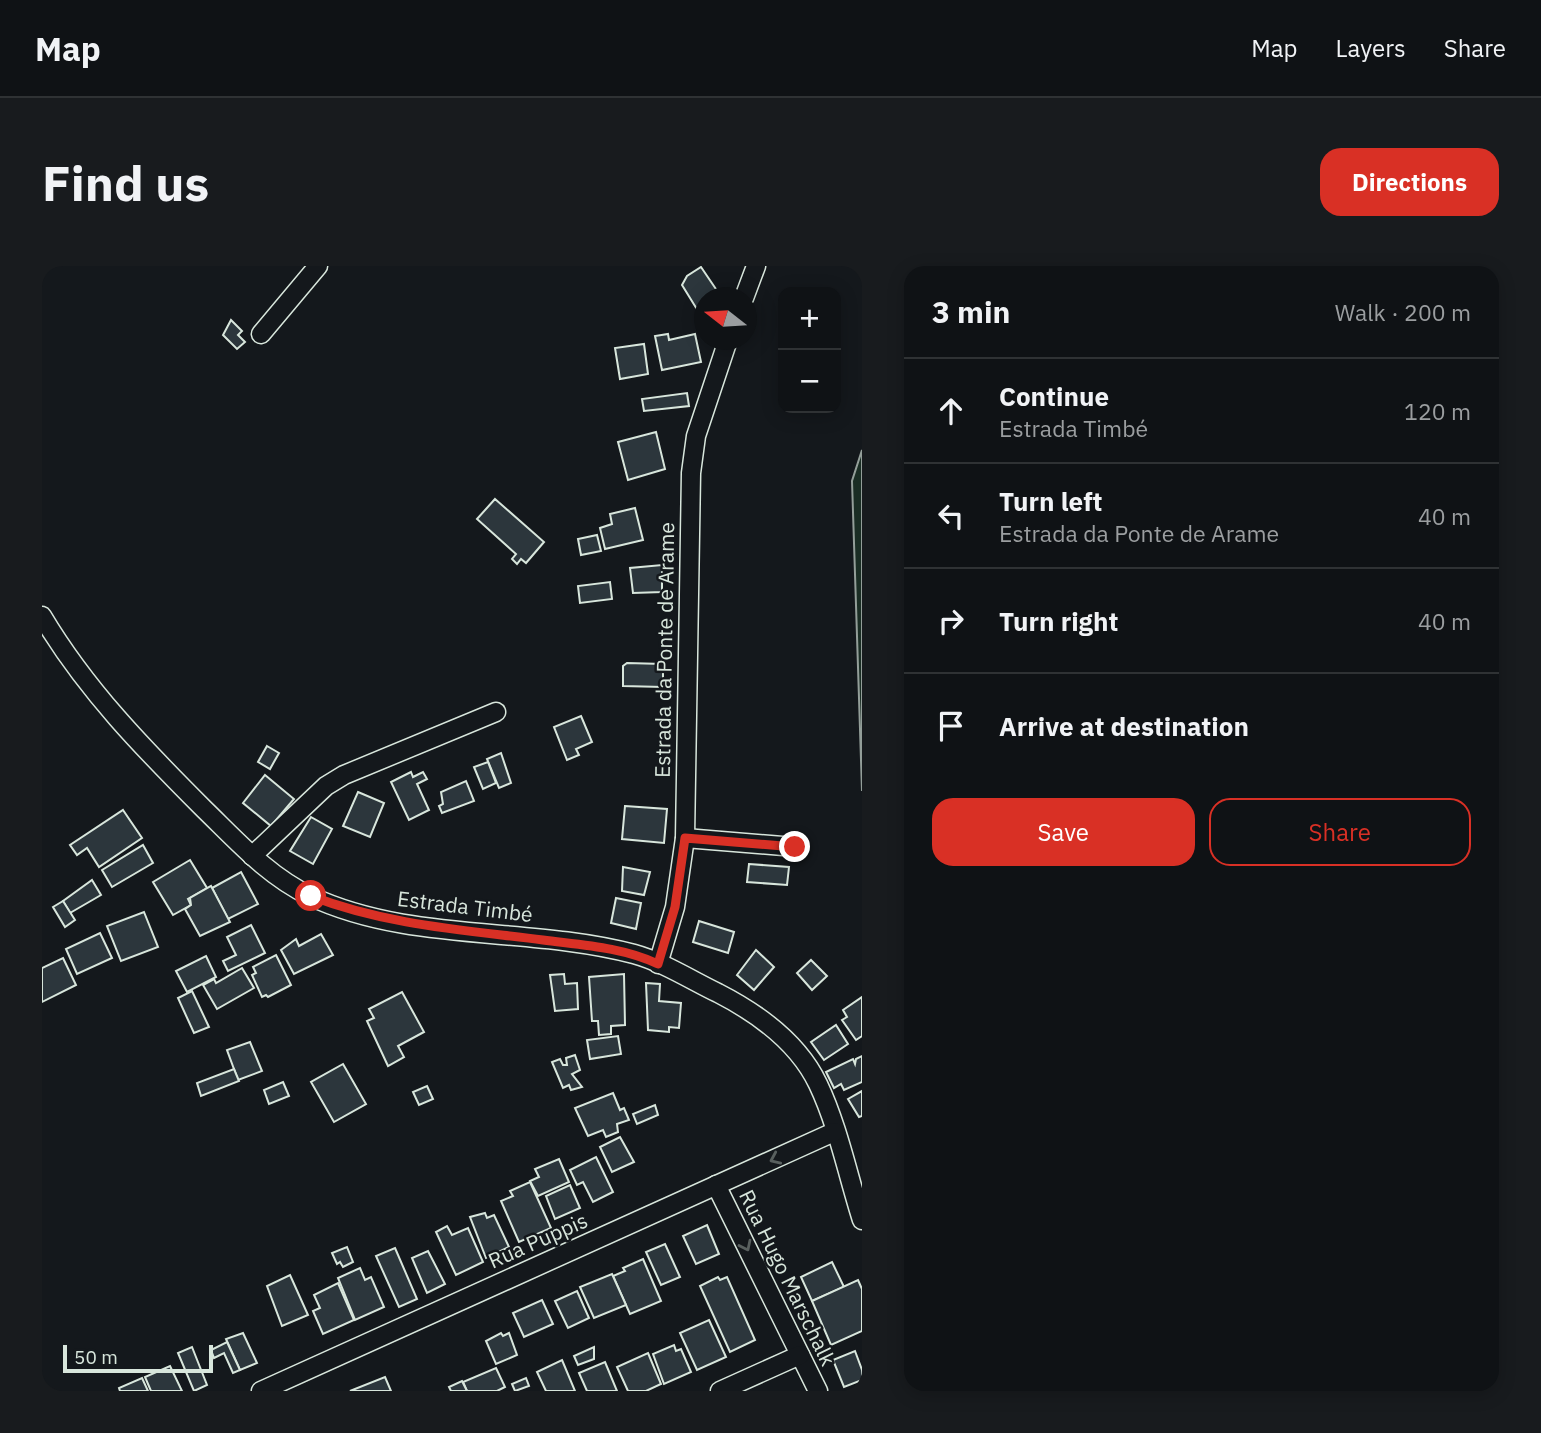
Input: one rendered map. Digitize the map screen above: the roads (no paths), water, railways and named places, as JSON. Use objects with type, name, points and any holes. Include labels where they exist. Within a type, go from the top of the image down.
[{"type":"street","points":[[261,334],[318,266]]},
{"type":"street","points":[[748,287],[756,266]]},
{"type":"street","name":"Estrada da Ponte de Arame","points":[[658,964],[675,907],[685,838],[691,473],[696,436],[725,350]]},
{"type":"street","name":"Estrada Timbé","points":[[42,616],[114,717],[252,856],[285,882],[354,913],[381,919],[634,954],[741,1005],[785,1038],[818,1084],[862,1220]]},
{"type":"street","points":[[252,856],[335,780],[496,712]]},
{"type":"street","points":[[685,838],[795,847]]},
{"type":"street","name":"Rua Puppis","points":[[261,1391],[834,1132]]},
{"type":"street","name":"Rua Hugo Marschalk","points":[[716,1185],[818,1391]]},
{"type":"street","points":[[720,1391],[800,1355]]}]
